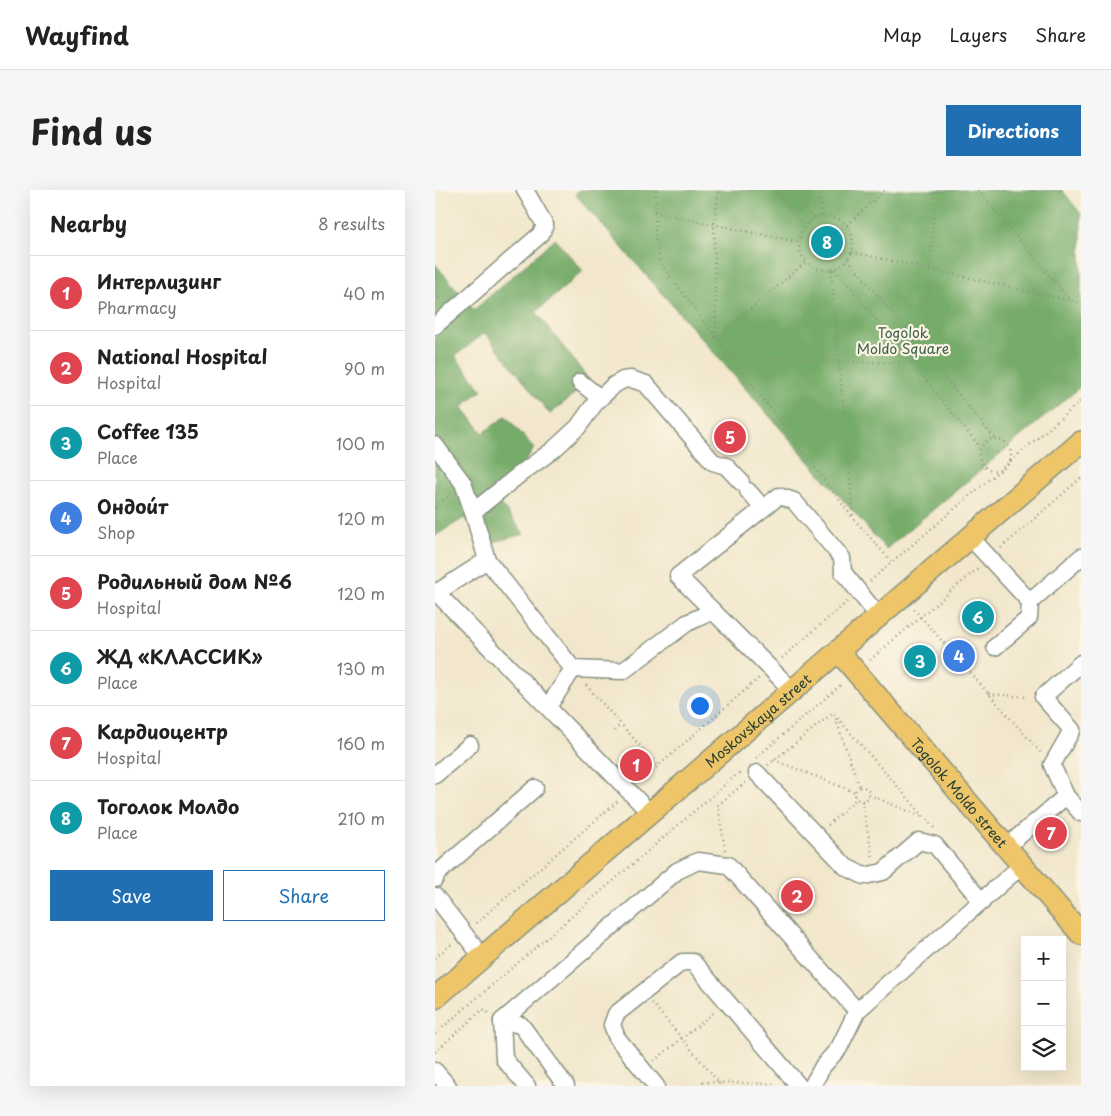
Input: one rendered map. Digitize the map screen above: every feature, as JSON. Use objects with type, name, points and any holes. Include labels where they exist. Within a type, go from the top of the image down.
[{"type":"main road","name":"Moskovskaya street","points":[[435,998],[1081,442]]},
{"type":"main road","name":"Togolok Moldo street","points":[[839,652],[1005,848],[1078,923]]},
{"type":"street","points":[[435,326],[541,234],[545,225],[543,219],[525,190]]},
{"type":"street","points":[[473,512],[519,474],[553,450],[577,427],[600,398],[623,380],[640,380],[646,384],[713,462],[726,466],[763,508]]},
{"type":"street","points":[[580,382],[600,398]]},
{"type":"street","points":[[435,445],[463,483],[487,560],[573,669]]},
{"type":"street","points":[[793,691],[678,576],[779,496],[794,501],[842,558],[843,572],[879,617]]},
{"type":"street","points":[[971,538],[1029,602],[1029,618],[995,647]]},
{"type":"street","points":[[1029,602],[1081,557]]},
{"type":"street","points":[[487,560],[436,592],[651,814]]},
{"type":"street","points":[[573,669],[623,670],[687,623],[713,611]]},
{"type":"street","points":[[1081,663],[1043,697],[1073,730],[1052,765],[1067,796],[1081,813]]},
{"type":"street","points":[[548,707],[573,669]]},
{"type":"street","points":[[435,775],[470,746]]},
{"type":"street","points":[[749,769],[845,867],[864,876],[883,872],[919,841],[927,841],[935,845],[982,902]]},
{"type":"street","points":[[435,879],[437,874],[535,788]]},
{"type":"street","points":[[1005,848],[1067,796]]},
{"type":"street","points":[[502,1021],[677,871],[698,861],[728,865],[857,1011]]},
{"type":"street","points":[[656,1086],[617,1038],[612,1025],[616,1014],[682,962],[693,962],[803,1086],[839,1048],[857,1011],[1021,866]]},
{"type":"street","points":[[435,896],[483,958]]},
{"type":"street","points":[[502,1021],[504,1059],[527,1086]]},
{"type":"street","points":[[502,1021],[521,1025],[566,1086]]},
{"type":"street","points":[[435,1071],[449,1086]]},
{"type":"path","points":[[657,190],[654,212],[655,238],[661,263],[853,518],[892,562]]},
{"type":"path","points":[[716,338],[714,224],[719,190]]},
{"type":"path","points":[[773,190],[804,226]]},
{"type":"path","points":[[790,190],[814,218]]},
{"type":"path","points":[[820,190],[822,216]]},
{"type":"path","points":[[847,225],[885,190]]},
{"type":"path","points":[[727,351],[776,358],[839,362],[912,363],[925,352],[935,190]]},
{"type":"path","points":[[978,190],[1070,300]]},
{"type":"path","points":[[654,212],[798,242]]},
{"type":"path","points":[[822,216],[831,216],[847,225],[853,238],[852,252],[848,259],[833,269],[822,270],[806,262],[800,253],[798,242],[804,226],[814,218],[822,216]]},
{"type":"path","points":[[852,252],[1081,303]]},
{"type":"path","points":[[848,259],[994,438],[1005,442],[1011,451],[1010,462],[1002,470],[985,468],[979,458],[980,447],[994,438]]},
{"type":"path","points":[[716,338],[806,262]]},
{"type":"path","points":[[833,269],[853,518]]},
{"type":"path","points":[[833,269],[980,447]]},
{"type":"path","points":[[435,1034],[749,769],[856,672],[1081,478]]},
{"type":"path","points":[[903,597],[1052,765]]},
{"type":"path","points":[[573,669],[658,766]]},
{"type":"path","points":[[989,694],[1043,697]]},
{"type":"path","points":[[714,863],[725,853],[718,806],[749,769],[774,760],[833,712]]},
{"type":"path","points":[[833,712],[859,788]]},
{"type":"path","points":[[833,712],[937,831]]},
{"type":"path","points":[[614,731],[621,724]]},
{"type":"path","points":[[774,760],[855,792]]},
{"type":"path","points":[[855,792],[859,788]]},
{"type":"path","points":[[859,788],[866,789],[869,794],[925,817]]},
{"type":"path","points":[[855,792],[856,798]]},
{"type":"path","points":[[862,801],[869,794]]},
{"type":"path","points":[[816,836],[856,798]]},
{"type":"path","points":[[856,798],[862,801]]},
{"type":"path","points":[[862,801],[876,873]]},
{"type":"path","points":[[643,993],[722,1086]]},
{"type":"path","points":[[643,1069],[727,1002]]},
{"type":"path","points":[[435,1052],[483,1009],[502,1021]]},
{"type":"path","points":[[699,1086],[703,1082],[719,1082],[803,1086]]},
{"type":"green space","name":"Togolok Moldo Square","points":[[580,190],[1062,190],[1081,214],[1081,386],[886,549],[575,194]]},
{"type":"green space","points":[[555,239],[583,271],[536,312],[590,381],[550,414],[485,333],[455,356],[482,390],[462,407],[483,433],[506,416],[534,448],[501,504],[524,534],[489,543],[464,518],[435,536],[435,264],[474,310]]},
{"type":"place","name":"Тоголок Молдо","points":[[827,242]]},
{"type":"place","name":"Родильный дом №6","points":[[730,437]]},
{"type":"place","name":"ЖД «КЛАССИК»","points":[[978,617]]},
{"type":"place","name":"Ондои́т","points":[[959,656]]},
{"type":"place","name":"Coffee 135","points":[[920,661]]},
{"type":"place","name":"Интерлизинг","points":[[636,765]]},
{"type":"place","name":"Кардиоцентр","points":[[1051,833]]},
{"type":"place","name":"National Hospital","points":[[797,896]]}]
